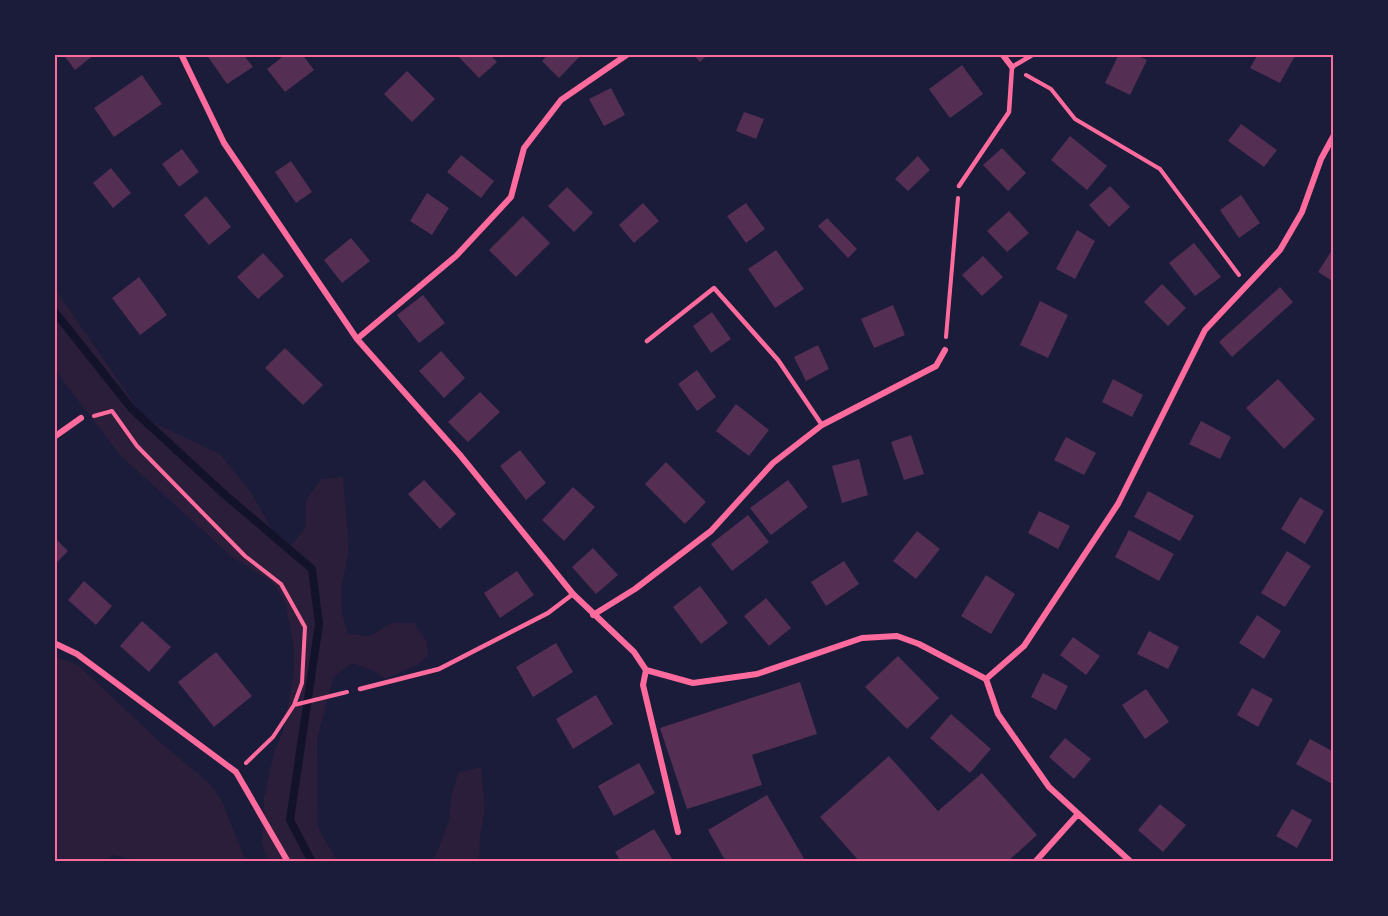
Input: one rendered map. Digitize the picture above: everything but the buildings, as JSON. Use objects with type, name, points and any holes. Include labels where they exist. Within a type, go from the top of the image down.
[{"type":"street","points":[[181,54],[224,143],[357,339],[460,455],[573,594],[634,652],[646,670],[693,683],[757,674],[862,638],[897,636],[919,644],[986,679],[998,714],[1015,742],[1049,787],[1131,862]]},
{"type":"street","points":[[357,339],[456,256],[511,197],[524,148],[561,100],[628,54]]},
{"type":"street","points":[[1002,54],[1012,67]]},
{"type":"street","points":[[986,679],[1024,646],[1118,504],[1204,330],[1280,249],[1302,212],[1321,159],[1334,135]]},
{"type":"street","points":[[593,615],[635,589],[711,531],[773,464],[822,425],[936,366],[945,350]]},
{"type":"street","points":[[54,436],[81,418]]},
{"type":"street","points":[[54,643],[77,654],[236,772],[288,862]]},
{"type":"street","points":[[646,670],[643,685],[678,832]]},
{"type":"street","points":[[1035,862],[1078,814]]},
{"type":"lane","points":[[959,186],[1009,112],[1012,67],[1034,54]]},
{"type":"lane","points":[[647,341],[714,288],[778,360],[822,425]]},
{"type":"lane","points":[[360,689],[439,669],[548,613],[573,594]]},
{"type":"path","points":[[1012,67],[1051,89],[1075,119],[1160,169],[1247,286]]},
{"type":"path","points":[[945,350],[959,186]]},
{"type":"path","points":[[81,418],[112,411],[137,446],[211,523],[244,556],[281,584],[305,627],[302,682],[294,705],[273,737],[236,772]]},
{"type":"path","points":[[294,705],[360,689]]},
{"type":"shaded area","points":[[54,287],[144,418],[220,454],[251,492],[273,532],[289,547],[305,529],[306,500],[321,479],[343,477],[349,549],[341,591],[342,613],[348,634],[370,636],[391,623],[414,623],[427,642],[428,656],[417,665],[385,679],[372,670],[352,663],[334,676],[317,739],[318,828],[338,862],[269,862],[262,844],[264,798],[274,753],[283,731],[294,673],[294,649],[285,601],[272,582],[232,557],[120,455],[63,381],[54,368]]},
{"type":"shaded area","points":[[54,656],[79,666],[160,742],[210,784],[221,799],[246,862],[146,862],[113,855],[105,862],[54,862]]},
{"type":"shaded area","points":[[481,767],[485,811],[480,835],[479,862],[433,862],[449,821],[451,796],[458,773]]},
{"type":"waterway","points":[[54,311],[132,409],[224,494],[312,569],[319,624],[290,820],[312,862]]}]
